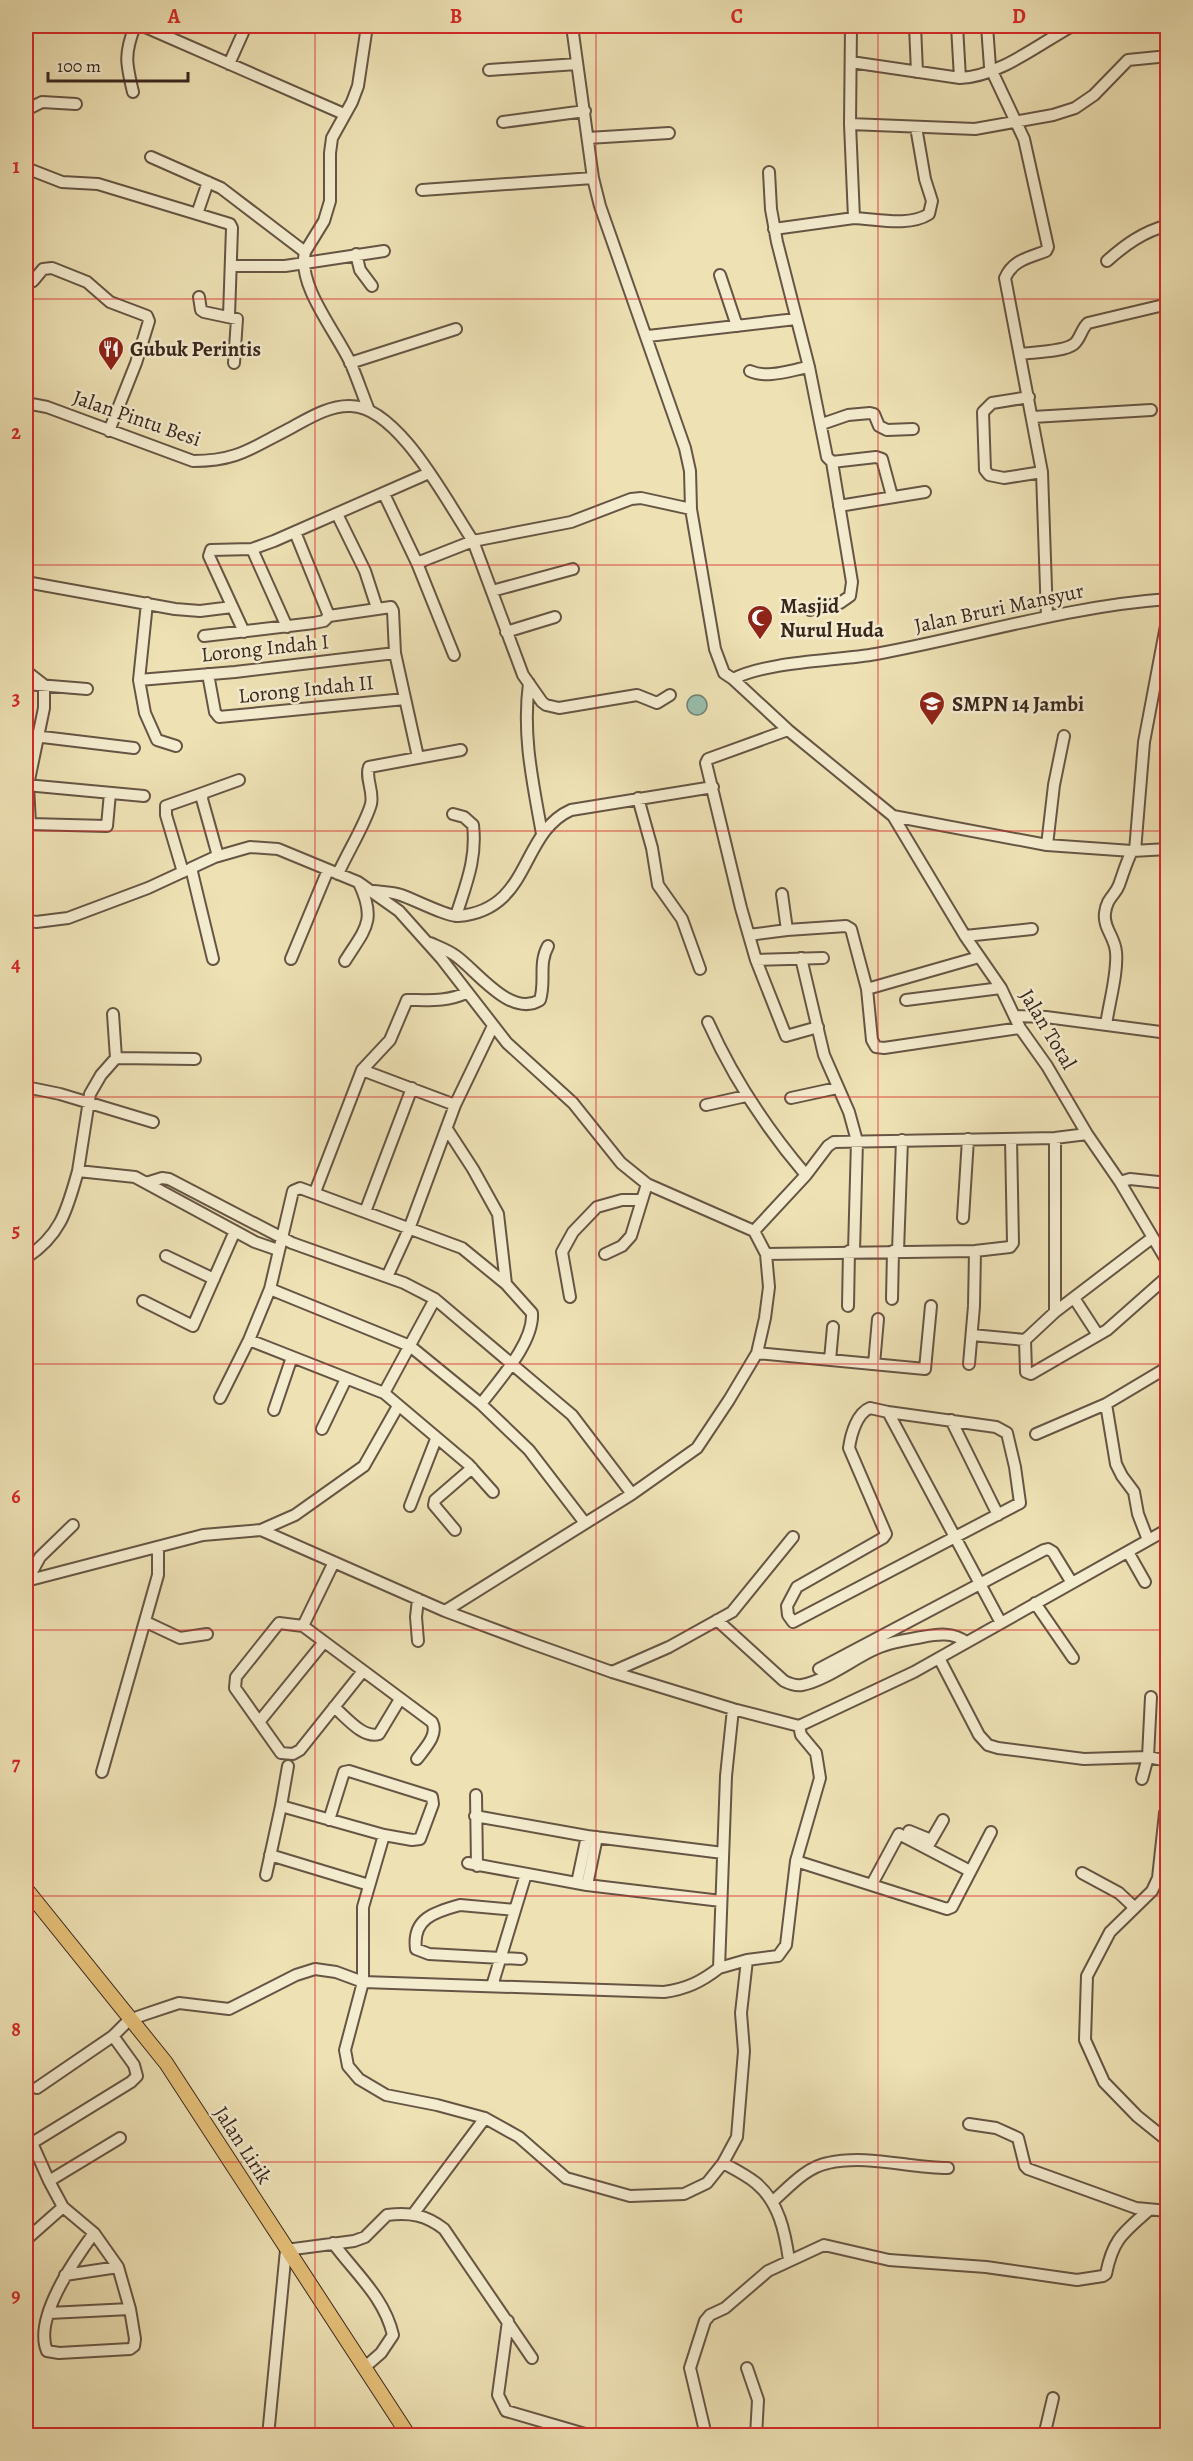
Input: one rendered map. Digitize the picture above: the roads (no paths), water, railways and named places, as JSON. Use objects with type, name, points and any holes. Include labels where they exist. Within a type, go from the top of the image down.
[{"type":"main road","name":"Jalan Lirik","points":[[26,1889],[129,2020],[166,2063],[409,2436]]},
{"type":"street","points":[[133,92],[126,66],[126,55],[135,26]]},
{"type":"street","points":[[143,26],[344,114]]},
{"type":"street","points":[[230,64],[246,26]]},
{"type":"street","points":[[367,26],[358,86],[332,138],[330,201],[324,221],[304,258],[306,277],[350,363],[368,408],[396,430],[411,446],[473,541],[518,665],[542,702],[559,708],[637,695],[657,703],[670,695]]},
{"type":"street","points":[[572,26],[593,178],[615,254],[648,336],[685,448],[690,471],[691,509],[715,649],[724,673],[788,730],[893,816],[1047,845],[1133,851],[1167,849]]},
{"type":"street","points":[[851,26],[849,69],[854,218]]},
{"type":"street","points":[[915,26],[917,72]]},
{"type":"street","points":[[957,26],[960,78]]},
{"type":"street","points":[[987,26],[992,72],[1017,122],[1027,149],[1048,247],[1046,251],[1021,260],[1010,267],[1005,279],[1042,472],[1047,617]]},
{"type":"street","points":[[851,62],[973,78],[992,72],[1072,26]]},
{"type":"street","points":[[850,124],[975,129],[1017,122],[1075,108],[1094,95],[1128,60],[1167,56]]},
{"type":"street","points":[[489,70],[577,64]]},
{"type":"street","points":[[26,110],[42,102],[76,104]]},
{"type":"street","points":[[503,122],[585,111]]},
{"type":"street","points":[[774,229],[854,218],[921,220],[929,214],[932,201],[925,179],[916,127]]},
{"type":"street","points":[[588,138],[669,133]]},
{"type":"street","points":[[151,157],[221,188],[304,258]]},
{"type":"street","points":[[26,168],[62,182],[98,184],[231,225],[229,316]]},
{"type":"street","points":[[769,172],[774,229],[809,367],[815,406],[822,424],[826,457],[832,462],[852,582],[850,596],[840,603],[810,610]]},
{"type":"street","points":[[422,190],[593,178]]},
{"type":"street","points":[[197,214],[208,182]]},
{"type":"street","points":[[1107,261],[1124,245],[1141,235],[1167,225]]},
{"type":"street","points":[[231,266],[266,267],[304,258],[384,251]]},
{"type":"street","points":[[356,254],[360,270],[372,286]]},
{"type":"street","points":[[26,278],[33,281],[43,269],[52,268],[87,282],[110,302],[147,316],[148,321],[136,363],[109,431]]},
{"type":"street","points":[[720,275],[738,326]]},
{"type":"street","points":[[199,297],[201,310],[237,319],[234,363]]},
{"type":"street","points":[[1020,354],[1066,348],[1074,344],[1082,328],[1088,323],[1167,304]]},
{"type":"street","points":[[648,336],[796,319]]},
{"type":"street","points":[[350,363],[456,329]]},
{"type":"street","points":[[750,371],[758,375],[809,367]]},
{"type":"street","points":[[1029,397],[992,403],[983,412],[985,470],[989,475],[1004,477],[1042,472]]},
{"type":"street","name":"Jalan Pintu Besi","points":[[26,403],[47,407],[193,461],[217,461],[237,456],[310,417],[331,409],[349,406],[368,408]]},
{"type":"street","points":[[1033,417],[1151,410]]},
{"type":"street","points":[[822,424],[848,414],[870,412],[874,414],[879,426],[887,430],[913,429]]},
{"type":"street","points":[[832,462],[876,457],[882,459],[892,496]]},
{"type":"street","points":[[244,632],[209,552],[211,550],[252,549],[429,473]]},
{"type":"street","points":[[839,506],[925,492]]},
{"type":"street","points":[[384,494],[417,563],[454,655]]},
{"type":"street","points":[[417,563],[473,541],[571,522],[631,499],[641,498],[691,509]]},
{"type":"street","points":[[337,514],[365,571],[377,608]]},
{"type":"street","points":[[295,532],[329,616]]},
{"type":"street","points":[[252,549],[287,627]]},
{"type":"street","points":[[492,591],[573,569]]},
{"type":"street","points":[[26,582],[186,610],[232,607]]},
{"type":"street","name":"Jalan Bruri Mansyur","points":[[733,679],[754,670],[875,654],[1120,603],[1167,599]]},
{"type":"street","points":[[147,603],[139,680],[145,713],[157,740],[176,746]]},
{"type":"street","points":[[204,636],[287,627],[324,621],[329,616],[377,608],[393,609],[395,653],[418,757]]},
{"type":"street","points":[[1106,1025],[1116,954],[1114,941],[1106,926],[1104,915],[1107,901],[1119,887],[1121,875],[1133,851],[1144,741],[1167,615]]},
{"type":"street","points":[[506,632],[555,617]]},
{"type":"street","name":"Lorong Indah I","points":[[139,680],[395,653]]},
{"type":"street","points":[[26,671],[45,685]]},
{"type":"street","name":"Lorong Indah II","points":[[208,674],[215,712],[219,717],[405,699]]},
{"type":"street","points":[[529,683],[526,746],[542,834]]},
{"type":"street","points":[[26,684],[87,689]]},
{"type":"street","points":[[45,685],[44,708],[27,785],[30,824],[107,826],[110,793]]},
{"type":"street","points":[[788,730],[708,759],[706,763],[741,909],[756,960],[786,1036],[818,1027]]},
{"type":"street","points":[[26,735],[134,748]]},
{"type":"street","points":[[1047,845],[1054,785],[1064,736]]},
{"type":"street","points":[[291,959],[333,872],[371,805],[372,789],[367,771],[369,767],[461,750]]},
{"type":"street","points":[[213,959],[187,870],[166,816],[166,806],[239,780]]},
{"type":"street","points":[[27,785],[144,796]]},
{"type":"street","points":[[371,891],[398,894],[456,916],[490,907],[507,895],[542,834],[558,816],[571,810],[713,787]]},
{"type":"street","points":[[204,793],[202,799],[218,856]]},
{"type":"street","points":[[638,798],[652,848],[658,885],[682,919],[700,969]]},
{"type":"street","points":[[453,814],[464,817],[473,825],[475,839],[474,857],[456,916]]},
{"type":"street","name":"Jalan Total","points":[[893,816],[965,936],[1001,988],[1020,1028],[1047,1066],[1087,1134],[1120,1182],[1167,1263]]},
{"type":"street","points":[[26,920],[36,922],[68,918],[148,888],[218,856],[250,847],[278,849],[358,882],[399,911],[507,1043],[573,1103],[621,1163],[647,1184],[754,1231],[765,1254],[769,1287],[757,1353],[697,1448],[632,1494],[445,1611]]},
{"type":"street","points":[[345,961],[368,924],[369,912],[366,898],[358,882]]},
{"type":"street","points":[[783,894],[787,930]]},
{"type":"street","points":[[749,935],[846,926],[851,929],[867,989],[872,1041],[876,1047],[884,1048],[1020,1028]]},
{"type":"street","points":[[965,936],[1032,929]]},
{"type":"street","points":[[425,940],[454,954],[501,996],[521,1005],[533,1005],[540,1000],[543,991],[541,970],[543,956],[548,946]]},
{"type":"street","points":[[867,989],[980,957]]},
{"type":"street","points":[[801,958],[824,1054],[849,1112],[857,1141],[848,1306]]},
{"type":"street","points":[[756,960],[824,958]]},
{"type":"street","points":[[906,1000],[1001,988]]},
{"type":"street","points":[[315,1192],[362,1070],[390,1040],[407,1000],[451,1000],[466,993]]},
{"type":"street","points":[[112,1014],[116,1058]]},
{"type":"street","points":[[1015,1016],[1046,1017],[1167,1033]]},
{"type":"street","points":[[708,1022],[723,1056],[746,1096],[783,1149],[806,1175]]},
{"type":"street","points":[[387,1277],[409,1229],[454,1105],[493,1026]]},
{"type":"street","points":[[26,1258],[45,1246],[66,1212],[78,1171],[90,1094],[100,1075],[116,1058],[195,1059]]},
{"type":"street","points":[[362,1070],[454,1105]]},
{"type":"street","points":[[26,1087],[60,1094],[153,1122]]},
{"type":"street","points":[[365,1212],[412,1088]]},
{"type":"street","points":[[791,1098],[837,1088]]},
{"type":"street","points":[[706,1105],[746,1096]]},
{"type":"street","points":[[447,1129],[498,1214],[506,1284]]},
{"type":"street","points":[[754,1231],[834,1142],[1054,1138],[1087,1134]]},
{"type":"street","points":[[1054,1138],[1055,1312]]},
{"type":"street","points":[[963,1218],[968,1139]]},
{"type":"street","points":[[765,1254],[975,1251],[1002,1250],[1010,1247],[1013,1243],[1011,1139]]},
{"type":"street","points":[[892,1299],[902,1140]]},
{"type":"street","points":[[78,1171],[135,1177],[235,1232],[278,1250]]},
{"type":"street","points":[[146,1183],[162,1178],[169,1179],[281,1237],[404,1283],[435,1299],[572,1415],[632,1494]]},
{"type":"street","points":[[1120,1182],[1130,1179],[1167,1183]]},
{"type":"street","points":[[605,1254],[622,1246],[632,1236],[647,1184]]},
{"type":"street","points":[[220,1398],[249,1340],[270,1289],[293,1191],[300,1188],[462,1248],[506,1284],[532,1313],[532,1328],[512,1364],[481,1404]]},
{"type":"street","points":[[570,1297],[562,1252],[573,1232],[597,1207],[622,1200],[642,1200]]},
{"type":"street","points":[[143,1301],[193,1326],[235,1232]]},
{"type":"street","points":[[972,1335],[1025,1340],[1055,1312],[1152,1238]]},
{"type":"street","points":[[969,1364],[975,1251]]},
{"type":"street","points":[[166,1256],[214,1279]]},
{"type":"street","points":[[1025,1340],[1026,1372],[1031,1374],[1107,1330],[1167,1276]]},
{"type":"street","points":[[270,1289],[410,1346],[481,1404],[529,1450],[585,1523]]},
{"type":"street","points":[[1074,1298],[1098,1335]]},
{"type":"street","points":[[384,1394],[435,1299]]},
{"type":"street","points":[[757,1353],[925,1369],[931,1306]]},
{"type":"street","points":[[874,1364],[878,1319]]},
{"type":"street","points":[[830,1360],[833,1327]]},
{"type":"street","points":[[249,1340],[384,1394],[472,1468],[493,1492]]},
{"type":"street","points":[[274,1410],[292,1357]]},
{"type":"street","points":[[1036,1434],[1106,1404],[1167,1367]]},
{"type":"street","points":[[322,1429],[346,1379]]},
{"type":"street","points":[[1106,1404],[1116,1464],[1134,1492],[1138,1514],[1148,1540]]},
{"type":"street","points":[[26,1581],[208,1534],[261,1530],[295,1515],[364,1466],[398,1406]]},
{"type":"street","points":[[877,1408],[888,1413],[951,1420],[996,1427],[1007,1433],[1020,1503],[795,1621],[791,1621],[787,1606],[797,1587],[883,1538],[886,1534],[849,1448],[859,1418],[866,1409],[877,1408]]},
{"type":"street","points":[[888,1413],[1001,1623]]},
{"type":"street","points":[[951,1420],[998,1515]]},
{"type":"street","points":[[410,1506],[436,1439]]},
{"type":"street","points":[[455,1530],[434,1504],[435,1500],[472,1468]]},
{"type":"street","points":[[26,1581],[40,1557],[73,1526]]},
{"type":"street","points":[[261,1530],[445,1611],[612,1672],[798,1726],[914,1672],[1167,1529]]},
{"type":"street","points":[[612,1672],[669,1647],[732,1612],[793,1537]]},
{"type":"street","points":[[102,1772],[158,1575],[158,1546]]},
{"type":"street","points":[[819,1669],[1048,1549],[1053,1552],[1071,1584]]},
{"type":"street","points":[[1128,1552],[1146,1582]]},
{"type":"street","points":[[303,1626],[334,1562]]},
{"type":"street","points":[[418,1599],[416,1617],[418,1641]]},
{"type":"street","points":[[1035,1604],[1073,1658]]},
{"type":"street","points":[[717,1620],[784,1680],[795,1685],[818,1678],[887,1644],[941,1634],[959,1637],[966,1642]]},
{"type":"street","points":[[146,1622],[180,1638],[207,1634]]},
{"type":"street","points":[[363,1671],[300,1750],[292,1754],[281,1753],[235,1688],[236,1677],[279,1623],[303,1626],[432,1722],[435,1727],[434,1735],[417,1759]]},
{"type":"street","points":[[259,1722],[324,1642]]},
{"type":"street","points":[[939,1658],[979,1735],[988,1745],[1084,1758],[1148,1757],[1167,1761]]},
{"type":"street","points":[[1142,1779],[1148,1757],[1151,1697]]},
{"type":"street","points":[[334,1707],[365,1734],[372,1736],[379,1734],[400,1699]]},
{"type":"street","points":[[719,1968],[726,1776],[733,1709]]},
{"type":"street","points":[[37,2088],[112,2036],[129,2020],[179,2003],[230,2009],[296,1975],[315,1969],[336,1972],[363,1982],[664,1992],[682,1990],[703,1980],[719,1968],[747,1960],[778,1956],[786,1945],[796,1861],[820,1779],[816,1753],[801,1735],[798,1726]]},
{"type":"street","points":[[266,1875],[288,1766]]},
{"type":"street","points":[[281,1806],[329,1820],[412,1840],[420,1839],[433,1804],[432,1797],[349,1771],[344,1772],[329,1820]]},
{"type":"street","points":[[476,1795],[473,1864],[582,1884],[722,1901]]},
{"type":"street","points":[[1167,1805],[1158,1878],[1152,1891],[1110,1932],[1087,1976],[1085,2040],[1104,2082],[1137,2116],[1167,2141]]},
{"type":"street","points":[[475,1816],[592,1837],[723,1853]]},
{"type":"street","points":[[929,1844],[943,1820]]},
{"type":"street","points":[[874,1880],[899,1834],[907,1830],[970,1871]]},
{"type":"street","points":[[796,1861],[874,1880],[919,1901],[947,1909],[952,1907],[991,1832]]},
{"type":"street","points":[[384,1834],[363,1907],[363,1982],[345,2050],[348,2066],[359,2079],[386,2095],[437,2104],[485,2118],[519,2137],[566,2178],[630,2196],[684,2194],[707,2182],[723,2163],[737,2137],[744,2051],[741,2013],[747,1960]]},
{"type":"street","points":[[582,1884],[592,1837]]},
{"type":"street","points":[[270,1855],[369,1885]]},
{"type":"street","points":[[1082,1873],[1119,1893],[1134,1907]]},
{"type":"street","points":[[492,1986],[526,1874]]},
{"type":"street","points":[[515,1910],[460,1905],[425,1919],[418,1925],[416,1949],[429,1954],[522,1959]]},
{"type":"street","points":[[94,2232],[61,2281],[49,2313],[44,2343],[47,2351],[59,2353],[130,2349],[134,2346],[130,2309],[118,2267],[94,2232],[63,2206],[33,2147],[34,2139],[131,2082],[137,2076],[134,2065],[112,2036]]},
{"type":"street","points":[[414,2214],[485,2118]]},
{"type":"street","points":[[969,2124],[996,2128],[1018,2138],[1025,2166],[1028,2169],[1136,2208],[1167,2211]]},
{"type":"street","points":[[49,2181],[120,2138]]},
{"type":"street","points":[[772,2202],[802,2175],[827,2163],[877,2160],[920,2168],[948,2168]]},
{"type":"street","points":[[723,2163],[757,2183],[772,2202],[785,2228],[789,2260]]},
{"type":"street","points":[[28,2238],[63,2206]]},
{"type":"street","points":[[704,2436],[690,2368],[705,2321],[710,2315],[725,2308],[768,2271],[789,2260],[817,2246],[830,2245],[889,2260],[986,2268],[1077,2280],[1106,2274],[1116,2242],[1149,2210]]},
{"type":"street","points":[[268,2436],[286,2250],[354,2241],[365,2237],[387,2215],[414,2214],[432,2219],[444,2229],[532,2358]]},
{"type":"street","points":[[333,2243],[365,2281],[388,2315],[393,2335],[381,2353],[364,2367]]},
{"type":"street","points":[[65,2275],[118,2267]]},
{"type":"street","points":[[49,2313],[130,2309]]},
{"type":"street","points":[[508,2321],[498,2395],[506,2411],[592,2436]]},
{"type":"street","points":[[747,2368],[758,2400],[756,2436]]},
{"type":"street","points":[[1044,2436],[1053,2398]]},
{"type":"place","name":"Gubuk Perintis","points":[[111,372]]},
{"type":"place","name":"Masjid Nurul Huda","points":[[760,641]]},
{"type":"place","name":"SMPN 14 Jambi","points":[[932,727]]}]
